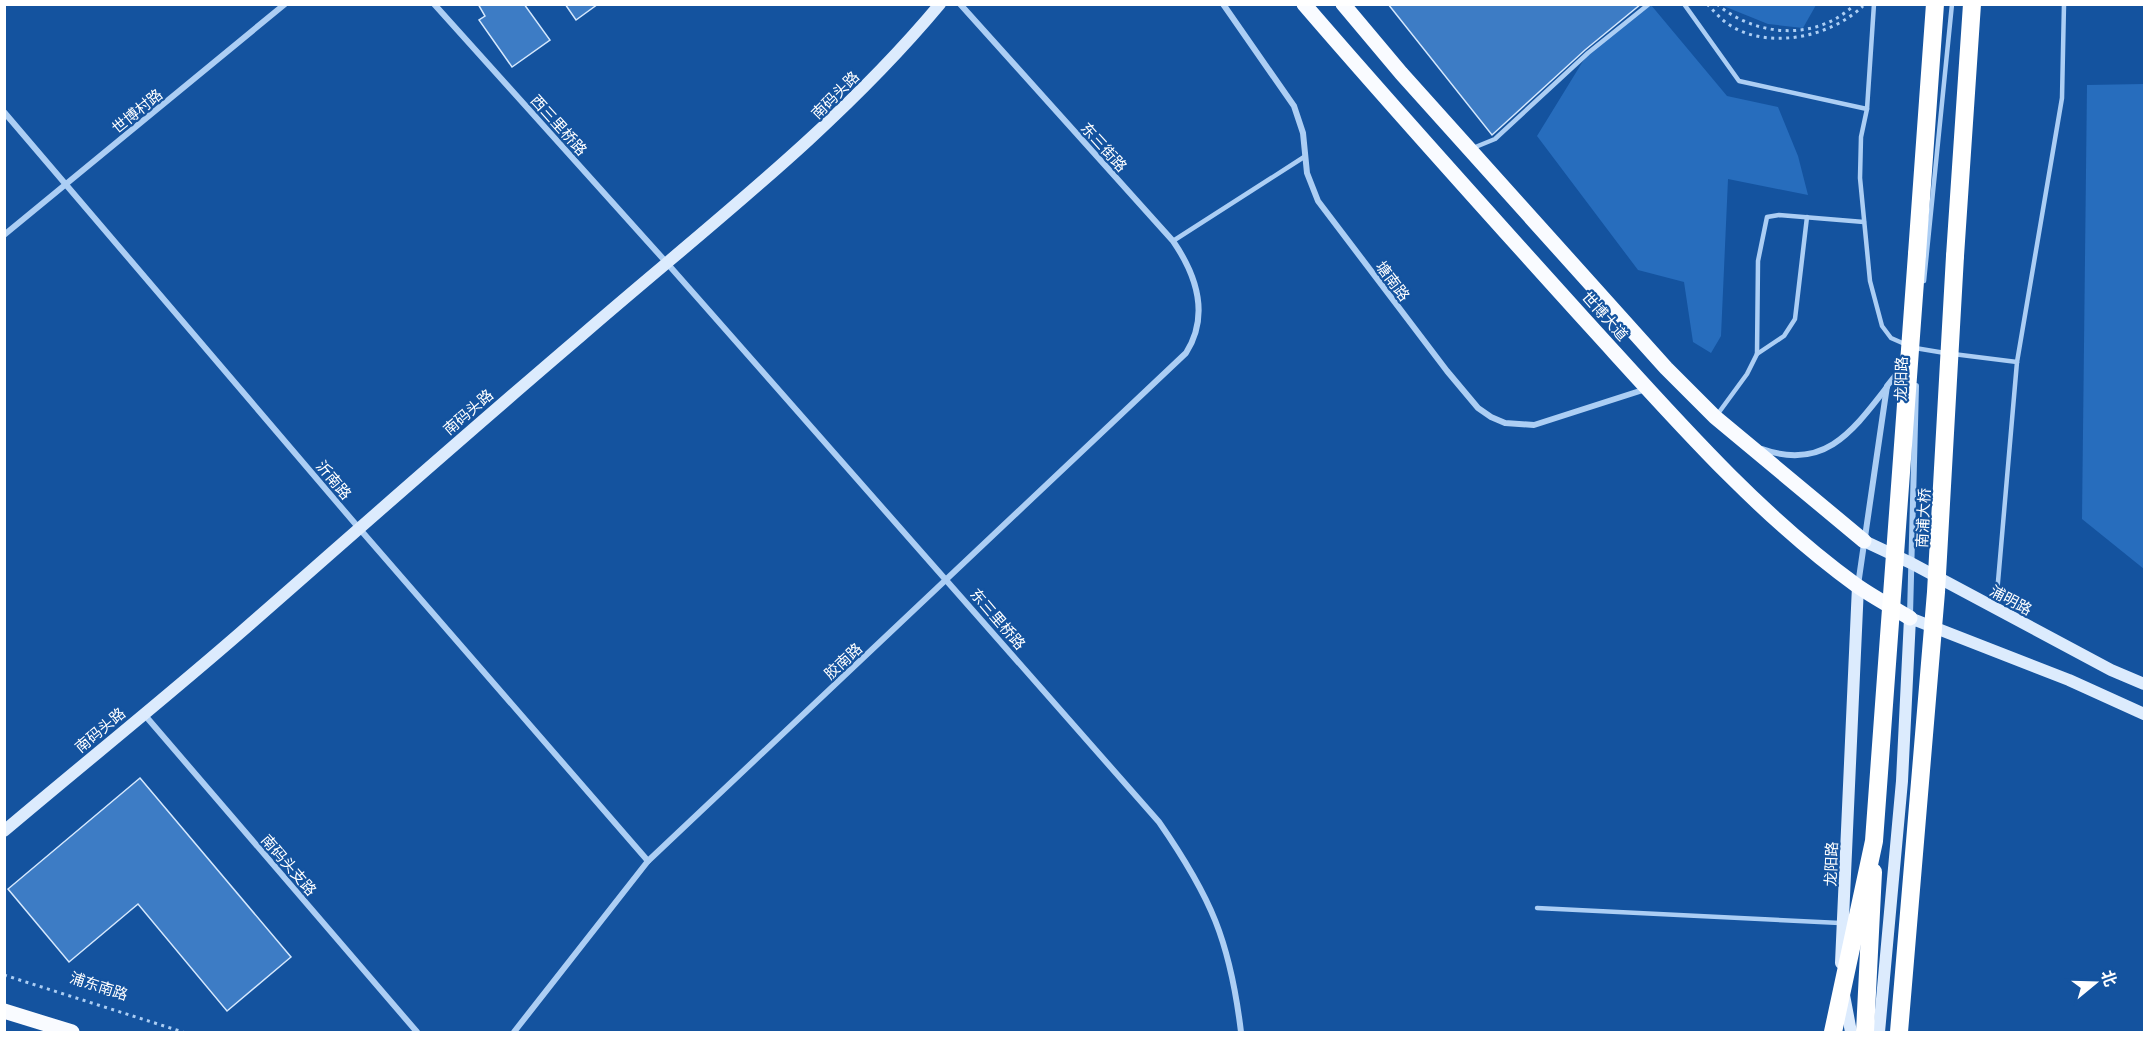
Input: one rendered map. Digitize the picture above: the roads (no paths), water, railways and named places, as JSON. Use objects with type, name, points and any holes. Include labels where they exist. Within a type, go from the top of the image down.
[{"type":"highway","name":"南浦大桥","points":[[1865,1032],[1874,841],[1935,4]]},
{"type":"highway","name":"南浦大桥","points":[[1899,1032],[1936,592],[1971,4]]},
{"type":"highway","points":[[1833,1032],[1874,841]]},
{"type":"main road","name":"南码头路","points":[[4,831],[238,635],[358,527],[666,262],[805,146],[904,47],[940,4]]},
{"type":"main road","name":"世博大道","points":[[1304,4],[1647,389],[1805,545],[1858,586],[1910,618]]},
{"type":"main road","name":"世博大道","points":[[1343,4],[1469,149],[1666,368],[1715,417],[1864,541]]},
{"type":"main road","name":"浦明路","points":[[1864,541],[1911,563],[2111,670],[2145,684]]},
{"type":"main road","name":"龙阳路","points":[[1851,1032],[1841,980],[1858,586]]},
{"type":"main road","name":"龙阳路","points":[[1879,1032],[1902,781],[1910,618]]},
{"type":"main road","points":[[1910,618],[2058,675],[2145,714]]},
{"type":"main road","points":[[4,1011],[72,1032]]},
{"type":"street","name":"世博村路","points":[[4,235],[285,4]]},
{"type":"street","name":"西三里桥路","points":[[434,4],[666,262]]},
{"type":"street","name":"东三街路","points":[[960,4],[1173,241],[1186,260],[1194,279],[1199,300],[1200,320]]},
{"type":"street","name":"塘南路","points":[[1223,4],[1294,106],[1303,133],[1304,157],[1312,187],[1329,218],[1446,371],[1478,408],[1505,423],[1534,425],[1647,389]]},
{"type":"street","name":"沂南路","points":[[4,112],[358,527],[648,861]]},
{"type":"street","name":"东三里桥路","points":[[666,262],[1159,822],[1191,867],[1211,905],[1225,944],[1236,988],[1241,1032]]},
{"type":"street","name":"胶南路","points":[[514,1032],[648,861],[1186,353],[1195,338],[1200,320]]},
{"type":"street","name":"龙阳路","points":[[1858,586],[1887,386],[1917,349]]},
{"type":"street","name":"龙阳路","points":[[1910,618],[1917,349]]},
{"type":"street","points":[[1715,417],[1758,447],[1781,456],[1806,455],[1844,438],[1887,386]]},
{"type":"street","name":"南码头支路","points":[[143,713],[417,1032]]},
{"type":"lane","points":[[1469,149],[1495,139],[1588,53],[1649,4]]},
{"type":"lane","points":[[1684,4],[1739,81],[1867,109]]},
{"type":"lane","points":[[1874,4],[1867,109],[1861,136],[1860,178],[1870,281],[1882,326],[1891,338],[1917,349],[2017,362]]},
{"type":"lane","points":[[1923,290],[1952,4]]},
{"type":"lane","points":[[1996,608],[2017,362],[2062,98],[2064,4]]},
{"type":"lane","points":[[1173,241],[1304,157]]},
{"type":"lane","points":[[1715,417],[1747,374],[1757,354],[1758,261],[1767,217],[1807,217],[1864,222]]},
{"type":"lane","points":[[1757,354],[1784,336],[1795,319],[1807,217]]},
{"type":"lane","points":[[1917,349],[1918,337]]},
{"type":"lane","points":[[1537,908],[1843,924]]}]
